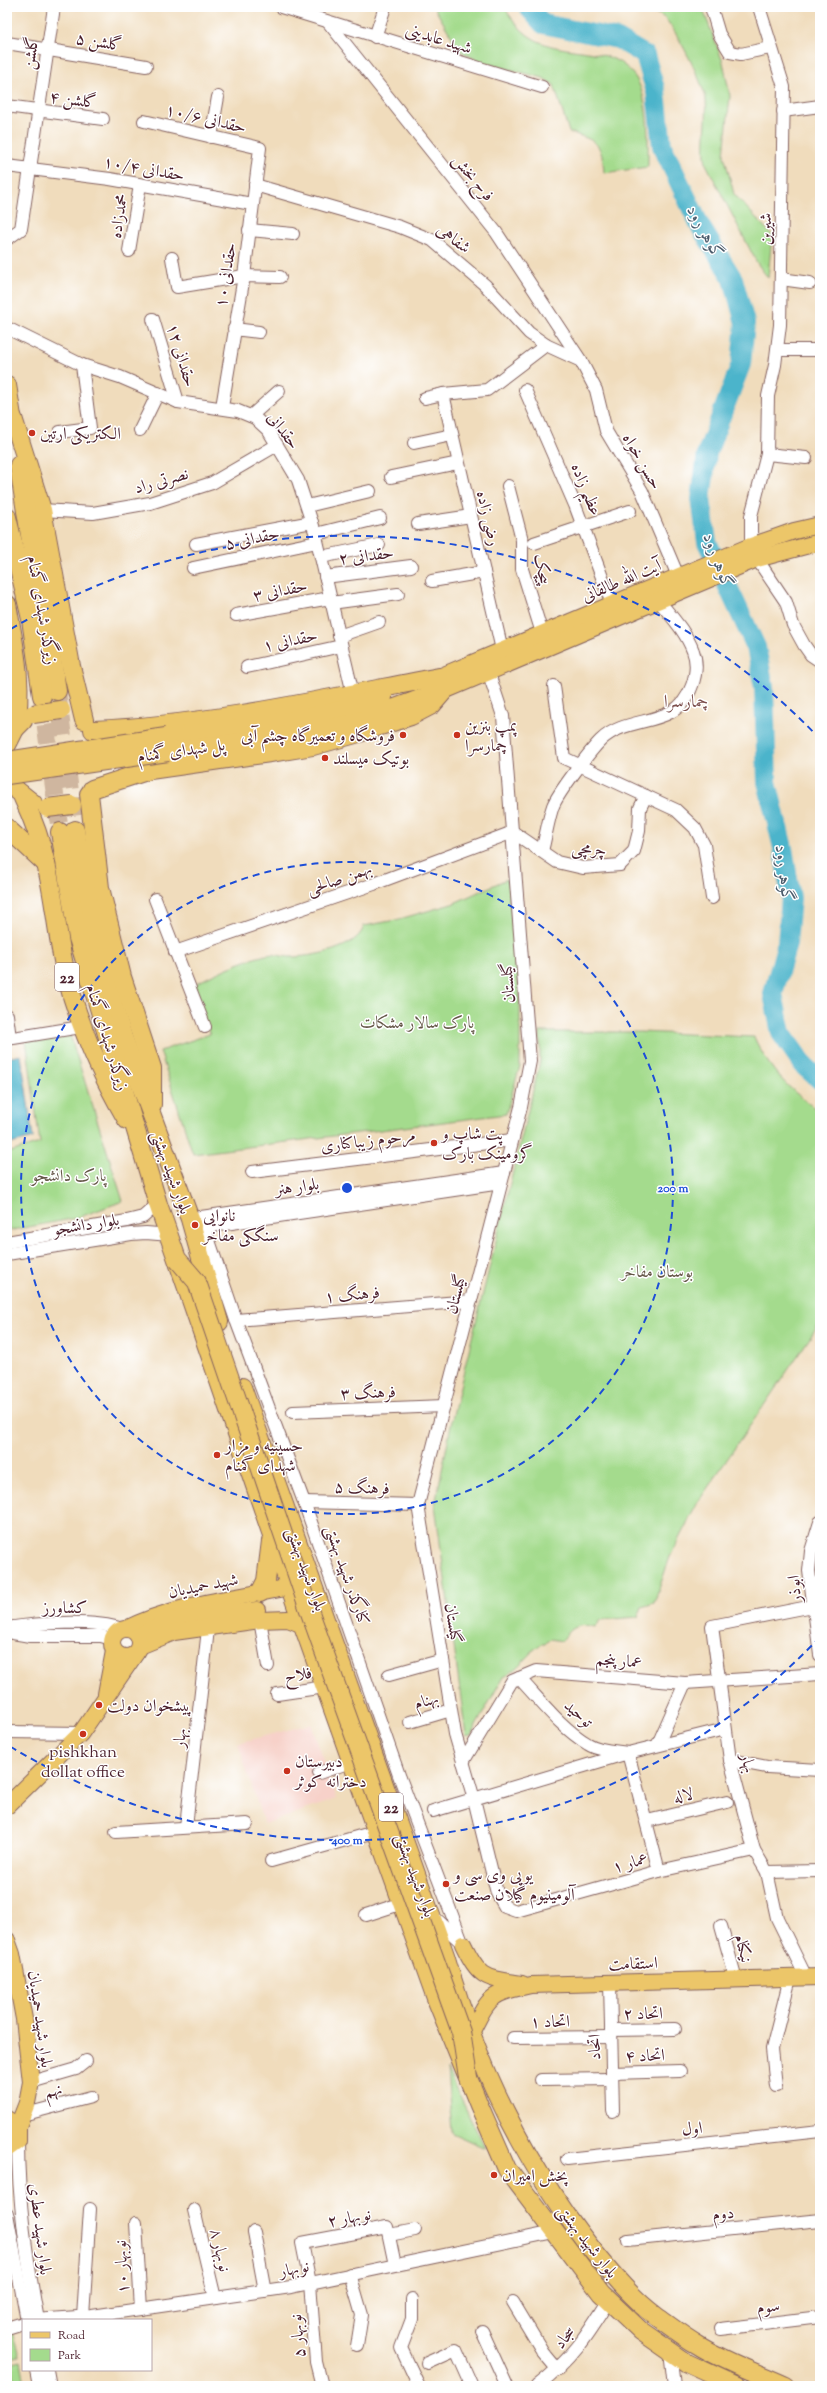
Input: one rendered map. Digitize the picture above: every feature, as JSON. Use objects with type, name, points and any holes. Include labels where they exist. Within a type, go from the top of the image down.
[{"type":"highway","points":[[7,385],[13,418],[42,510],[71,666],[89,725],[100,741],[103,766],[99,778],[91,792]]},
{"type":"highway","name":"زیرگذر شهدای گمنام","points":[[8,520],[49,693],[46,616],[28,530],[13,418]]},
{"type":"highway","points":[[7,604],[18,673],[20,707],[9,738]]},
{"type":"highway","points":[[9,738],[33,714],[61,710],[73,714],[89,725],[144,728],[305,704],[352,694],[442,684]]},
{"type":"highway","points":[[12,785],[34,804],[47,808],[72,805],[91,792],[150,770],[313,746],[411,716],[432,705],[442,684]]},
{"type":"highway","name":"پل شهدای گمنام","points":[[7,761],[308,718],[350,709],[442,684]]},
{"type":"highway","name":"پل شهدای گمنام","points":[[12,785],[354,723],[442,684]]},
{"type":"highway","points":[[144,728],[150,770]]},
{"type":"highway","name":"22","points":[[12,785],[35,825],[46,865],[65,967],[81,1027],[102,1078],[142,1146]]},
{"type":"highway","name":"22","points":[[91,792],[94,850],[104,907],[122,978],[152,1068],[152,1118]]},
{"type":"highway","points":[[7,828],[46,865]]},
{"type":"highway","name":"زیرگذر شهدای گمنام","points":[[142,1146],[78,938],[68,831],[105,979],[122,1037],[152,1118]]},
{"type":"highway","name":"بلوار شهید بهشتی","points":[[152,1118],[197,1223],[218,1321],[429,1912],[471,2034],[497,2096],[523,2146],[583,2237],[616,2279],[654,2315],[698,2345],[786,2386]]},
{"type":"highway","name":"بلوار شهید بهشتی","points":[[142,1146],[158,1204],[303,1625],[353,1761],[437,2001],[507,2169],[554,2232],[609,2300],[641,2331],[688,2363],[737,2386]]},
{"type":"highway","points":[[178,1260],[197,1282],[308,1607],[461,2032],[468,2077]]},
{"type":"highway","points":[[260,1593],[266,1580],[271,1532]]},
{"type":"highway","points":[[290,1587],[310,1581]]},
{"type":"highway","points":[[361,1784],[369,1791],[375,1791],[378,1789],[380,1777]]},
{"type":"highway","points":[[375,1824],[371,1807],[373,1801],[377,1799],[386,1801],[392,1808]]},
{"type":"main road","name":"آیت الله طالقانی","points":[[442,684],[502,650],[542,633],[612,604],[680,581],[753,551],[794,530],[820,525]]},
{"type":"main road","name":"آیت الله طالقانی","points":[[753,551],[820,542]]},
{"type":"main road","name":"آیت الله طالقانی","points":[[442,684],[488,671],[659,601],[680,581]]},
{"type":"main road","name":"شهید حمیدیان","points":[[7,1806],[81,1733],[105,1699],[127,1640],[150,1617],[171,1610],[290,1587]]},
{"type":"main road","points":[[127,1640],[170,1621],[270,1609],[275,1609],[283,1619]]},
{"type":"main road","points":[[127,1640],[260,1620],[293,1620],[303,1625]]},
{"type":"main road","name":"شهید حمیدیان","points":[[105,1699],[127,1640]]},
{"type":"main road","name":"بلوار شهید حمیدیان","points":[[7,1940],[12,1954],[24,2019],[31,2082],[28,2103],[14,2130]]},
{"type":"main road","points":[[464,1944],[473,1964],[480,1972],[492,1979],[531,1985]]},
{"type":"main road","name":"استقامت","points":[[471,2034],[484,2008],[496,1994],[531,1985],[813,1977]]},
{"type":"street","name":"گلشن","points":[[7,239],[21,229],[54,7]]},
{"type":"street","name":"شهید عابدینی","points":[[280,7],[542,87]]},
{"type":"street","points":[[375,37],[385,7]]},
{"type":"street","points":[[711,7],[719,34],[730,52],[741,54],[770,48]]},
{"type":"street","name":"شیرین","points":[[753,551],[751,516],[767,454],[768,396],[777,350],[781,279],[784,87],[770,48],[759,7]]},
{"type":"street","name":"فرح بخش","points":[[328,22],[496,232],[581,362]]},
{"type":"street","name":"گلشن ۵","points":[[7,43],[146,66]]},
{"type":"street","points":[[211,137],[218,97]]},
{"type":"street","name":"گلشن ۴","points":[[7,106],[103,119]]},
{"type":"street","points":[[783,110],[820,106]]},
{"type":"street","name":"حقدانی ۱۰/۶","points":[[144,121],[260,148]]},
{"type":"street","name":"حقدانی ۱۰","points":[[222,408],[244,276],[260,148]]},
{"type":"street","name":"حقدانی ۱۰/۴","points":[[7,166],[110,179],[252,204]]},
{"type":"street","name":"محمدزاده","points":[[130,252],[140,185]]},
{"type":"street","name":"شفاهی","points":[[255,186],[400,227],[432,240],[485,285],[529,333],[546,345],[581,362]]},
{"type":"street","points":[[250,230],[293,234]]},
{"type":"street","points":[[172,258],[177,287],[244,276],[280,277]]},
{"type":"street","points":[[781,279],[810,283]]},
{"type":"street","name":"حقدانی ۱۲","points":[[153,319],[178,402]]},
{"type":"street","name":"حقدانی","points":[[7,328],[82,365],[120,377],[178,402],[222,408],[251,416],[268,430],[298,480],[307,506],[317,538],[352,694]]},
{"type":"street","points":[[234,329],[259,332]]},
{"type":"street","points":[[425,398],[443,394],[487,390],[546,345]]},
{"type":"street","points":[[777,350],[820,350]]},
{"type":"street","name":"حسن خواه","points":[[581,362],[596,390],[606,431],[642,491],[680,581]]},
{"type":"street","points":[[60,432],[90,428],[82,365]]},
{"type":"street","name":"عظیم زاده","points":[[524,390],[548,439],[612,604]]},
{"type":"street","points":[[251,416],[279,391]]},
{"type":"street","points":[[140,430],[158,393]]},
{"type":"street","name":"رضی زاده","points":[[443,394],[502,650]]},
{"type":"street","points":[[414,443],[452,435]]},
{"type":"street","name":"نصرتی راد","points":[[42,510],[93,513],[150,503],[212,483],[278,445]]},
{"type":"street","points":[[767,454],[806,458]]},
{"type":"street","points":[[391,477],[458,463]]},
{"type":"street","name":"پیچک","points":[[508,486],[522,540],[522,569],[542,633]]},
{"type":"street","points":[[307,506],[370,491]]},
{"type":"street","points":[[534,543],[630,511]]},
{"type":"street","points":[[418,524],[471,516]]},
{"type":"street","name":"حقدانی ۵","points":[[193,568],[317,538],[380,518]]},
{"type":"street","points":[[196,544],[312,522]]},
{"type":"street","points":[[321,557],[378,545]]},
{"type":"street","points":[[753,551],[786,602],[793,625],[804,645],[811,655],[820,661]]},
{"type":"street","name":"حقدانی ۲","points":[[325,577],[411,566]]},
{"type":"street","points":[[432,580],[484,572]]},
{"type":"street","name":"حقدانی ۳","points":[[236,616],[330,600],[398,594]]},
{"type":"street","points":[[542,851],[553,806],[561,792],[601,740],[620,728],[672,712],[686,700],[694,684],[694,652],[686,635],[659,601]]},
{"type":"street","name":"حقدانی ۱","points":[[246,667],[340,641],[379,622]]},
{"type":"street","name":"گیلستان","points":[[488,671],[503,716],[530,1061],[512,1140],[418,1505],[451,1710],[463,1762],[474,1799],[497,1893],[504,1907],[516,1911]]},
{"type":"street","points":[[554,686],[562,753],[564,758],[582,765],[676,810],[695,828],[704,845],[712,898]]},
{"type":"street","name":"چرمچی","points":[[512,832],[542,851],[556,862],[584,868],[607,868],[620,865],[634,851],[640,831],[640,808],[646,796]]},
{"type":"street","name":"بهمن صالحی","points":[[175,952],[374,884],[512,832]]},
{"type":"street","points":[[155,899],[205,1026]]},
{"type":"street","points":[[7,1015],[9,1039],[81,1027]]},
{"type":"street","name":"مرحوم زیباکناری","points":[[252,1172],[512,1140]]},
{"type":"street","name":"بلوار هنر","points":[[197,1223],[502,1178]]},
{"type":"street","name":"بلوار دانشجو","points":[[7,1242],[127,1221],[143,1216],[158,1204]]},
{"type":"street","points":[[127,1221],[134,1224],[135,1228],[131,1234]]},
{"type":"street","name":"کنارگذر شهید بهشتی","points":[[197,1223],[236,1320],[304,1502],[416,1821],[464,1944]]},
{"type":"street","name":"بلوار دانشجو","points":[[7,1254],[131,1234],[146,1233],[170,1236]]},
{"type":"street","name":"فرهنگ ۱","points":[[236,1320],[471,1301]]},
{"type":"street","name":"فرهنگ ۳","points":[[293,1412],[444,1406]]},
{"type":"street","name":"فرهنگ ۵","points":[[304,1502],[418,1505]]},
{"type":"street","name":"ابوذر","points":[[820,1522],[811,1551],[809,1571],[820,1654]]},
{"type":"street","name":"بهار","points":[[813,1606],[712,1626],[718,1681],[730,1760],[754,1850],[767,1872],[777,1918],[813,1977]]},
{"type":"street","points":[[260,1620],[268,1666]]},
{"type":"street","name":"کشاورز","points":[[7,1628],[31,1624],[97,1624],[127,1640]]},
{"type":"street","name":"بهار","points":[[186,1827],[208,1629]]},
{"type":"street","name":"کشاورز","points":[[7,1632],[30,1636],[101,1636],[127,1640]]},
{"type":"street","points":[[389,1675],[443,1660]]},
{"type":"street","name":"عمار پنجم","points":[[463,1762],[512,1681],[536,1671],[685,1683],[820,1674]]},
{"type":"street","name":"توحید","points":[[519,1678],[570,1731],[589,1745],[628,1753],[658,1744],[725,1729]]},
{"type":"street","points":[[658,1744],[685,1683]]},
{"type":"street","name":"فلاح","points":[[277,1694],[325,1686]]},
{"type":"street","name":"بهنام","points":[[410,1722],[451,1710]]},
{"type":"street","points":[[7,1732],[81,1733]]},
{"type":"street","points":[[433,1811],[628,1753],[659,1871]]},
{"type":"street","points":[[730,1760],[766,1767],[820,1770]]},
{"type":"street","points":[[319,1773],[353,1761]]},
{"type":"street","name":"لاله","points":[[647,1821],[728,1802]]},
{"type":"street","points":[[398,1828],[416,1821]]},
{"type":"street","points":[[116,1832],[246,1824]]},
{"type":"street","points":[[271,1861],[375,1824]]},
{"type":"street","name":"عمار ۱","points":[[516,1911],[659,1871],[754,1850]]},
{"type":"street","points":[[767,1872],[820,1871]]},
{"type":"street","points":[[366,1915],[403,1903]]},
{"type":"street","points":[[429,1912],[464,1944]]},
{"type":"street","name":"نیکنام","points":[[721,1926],[736,1979]]},
{"type":"street","points":[[776,2086],[772,2049],[790,1978]]},
{"type":"street","name":"اتحاد","points":[[610,1983],[613,2111]]},
{"type":"street","name":"اتحاد ۲","points":[[611,2034],[675,2029]]},
{"type":"street","name":"اتحاد ۱","points":[[513,2038],[611,2034]]},
{"type":"street","points":[[31,2082],[76,2069],[86,2061]]},
{"type":"street","name":"اتحاد ۴","points":[[541,2080],[680,2071]]},
{"type":"street","name":"نهم","points":[[14,2130],[92,2097]]},
{"type":"street","name":"بلوار شهید عطری","points":[[14,2130],[21,2221],[34,2319]]},
{"type":"street","name":"اول","points":[[567,2159],[820,2131]]},
{"type":"street","points":[[83,2317],[90,2209]]},
{"type":"street","name":"نوبهار ۸","points":[[194,2210],[215,2298]]},
{"type":"street","name":"بلوار شهید عطری","points":[[7,2214],[8,2231],[34,2319]]},
{"type":"street","name":"دوم","points":[[628,2240],[820,2220]]},
{"type":"street","name":"نوبهار ۱۰","points":[[136,2223],[141,2309]]},
{"type":"street","name":"نوبهار ۲","points":[[302,2243],[387,2228],[395,2265]]},
{"type":"street","points":[[389,2235],[414,2230]]},
{"type":"street","points":[[254,2232],[265,2290]]},
{"type":"street","name":"نوبهار","points":[[50,2319],[83,2317],[141,2309],[310,2283],[554,2232]]},
{"type":"street","name":"نوبهار ۵","points":[[302,2243],[310,2283],[316,2362],[322,2386]]},
{"type":"street","points":[[350,2274],[362,2315],[357,2346]]},
{"type":"street","points":[[412,2300],[412,2319],[401,2348],[419,2386]]},
{"type":"street","name":"سجاد","points":[[538,2386],[558,2370],[584,2341],[609,2300]]},
{"type":"street","points":[[513,2302],[543,2352],[558,2370]]},
{"type":"street","name":"سوم","points":[[721,2329],[820,2316]]},
{"type":"street","points":[[7,2328],[22,2323]]},
{"type":"street","points":[[482,2331],[507,2386]]},
{"type":"street","points":[[427,2363],[456,2350],[472,2386]]},
{"type":"street","points":[[670,2351],[674,2386]]},
{"type":"street","points":[[36,2371],[38,2386]]},
{"type":"street","points":[[47,2371],[50,2386]]},
{"type":"shaded area","name":"دبیرستان دخترانه کوثر","points":[[311,1724],[337,1799],[264,1824],[238,1743]]},
{"type":"green space","points":[[434,7],[505,7],[515,22],[528,35],[542,43],[558,48],[607,56],[621,63],[633,74],[639,83],[643,94],[647,119],[648,167],[604,173],[602,155],[596,144],[586,138],[569,132],[554,85],[543,78],[481,62],[460,51]]},
{"type":"green space","points":[[631,7],[702,7],[723,62],[730,96],[724,155],[734,194],[772,235],[768,278],[757,263],[706,164],[706,100],[688,56],[674,31],[663,17],[644,9]]},
{"type":"green space","name":"پارک سالار مشکات","points":[[507,879],[520,992],[520,1066],[506,1114],[193,1154],[160,1051],[210,1034],[190,987],[227,968],[266,955],[272,954],[299,957],[333,950],[353,941],[360,934],[364,926],[396,920],[452,904]]},
{"type":"green space","name":"پارک دانشجو","points":[[69,1032],[123,1201],[77,1218],[7,1231],[7,1153],[40,1143],[26,1040]]},
{"type":"green space","name":"بوستان مفاخر","points":[[540,1032],[640,1032],[754,1037],[774,1070],[790,1088],[820,1112],[820,1323],[698,1502],[671,1554],[654,1603],[642,1607],[638,1617],[601,1620],[595,1627],[580,1626],[572,1629],[562,1641],[550,1639],[545,1644],[541,1644],[518,1666],[503,1677],[471,1735],[466,1736],[435,1505],[453,1415],[540,1062]]},
{"type":"green space","points":[[447,2070],[485,2148],[452,2133]]},
{"type":"green space","points":[[12,2329],[20,2356],[8,2361],[7,2331]]},
{"type":"green space","points":[[21,2361],[25,2384],[18,2386],[9,2364]]},
{"type":"water","points":[[21,1055],[33,1138],[7,1145],[7,1058]]},
{"type":"waterway","name":"گوهر رود","points":[[528,7],[543,24],[618,39],[645,55],[656,92],[662,146],[700,226],[733,279],[745,323],[741,364],[707,453],[701,499],[707,542],[756,647],[764,687],[767,782],[783,848],[791,898],[787,943],[773,994],[781,1033],[805,1067],[820,1080]]},
{"type":"tunnel","points":[[57,691],[75,830]]},
{"type":"tunnel","points":[[42,698],[60,832]]},
{"type":"place","name":"الکتریکی ارتین","points":[[32,433]]},
{"type":"place","name":"فروشگاه و تعمیرگاه چشم آبی","points":[[403,735]]},
{"type":"place","name":"پمپ بنزین چمارسرا","points":[[457,735]]},
{"type":"place","name":"بوتیک میسلند","points":[[325,758]]},
{"type":"place","name":"پت شاپ و گرومینک بارک","points":[[434,1143]]},
{"type":"place","name":"نانوایی سنگکی مفاخر","points":[[195,1225]]},
{"type":"place","name":"حسینیه و مزار شهدای گمنام","points":[[217,1455]]},
{"type":"place","name":"پیشخوان دولت","points":[[99,1705]]},
{"type":"place","name":"pishkhan dollat office","points":[[83,1734]]},
{"type":"place","name":"دبیرستان دخترانه کوثر","points":[[287,1771]]},
{"type":"place","name":"یوپی وی سی و آلومینیوم گیلان صنعت","points":[[446,1884]]},
{"type":"place","name":"پخش امیران","points":[[494,2175]]},
{"type":"district","name":"چمارسرا","points":[[686,701]]}]
